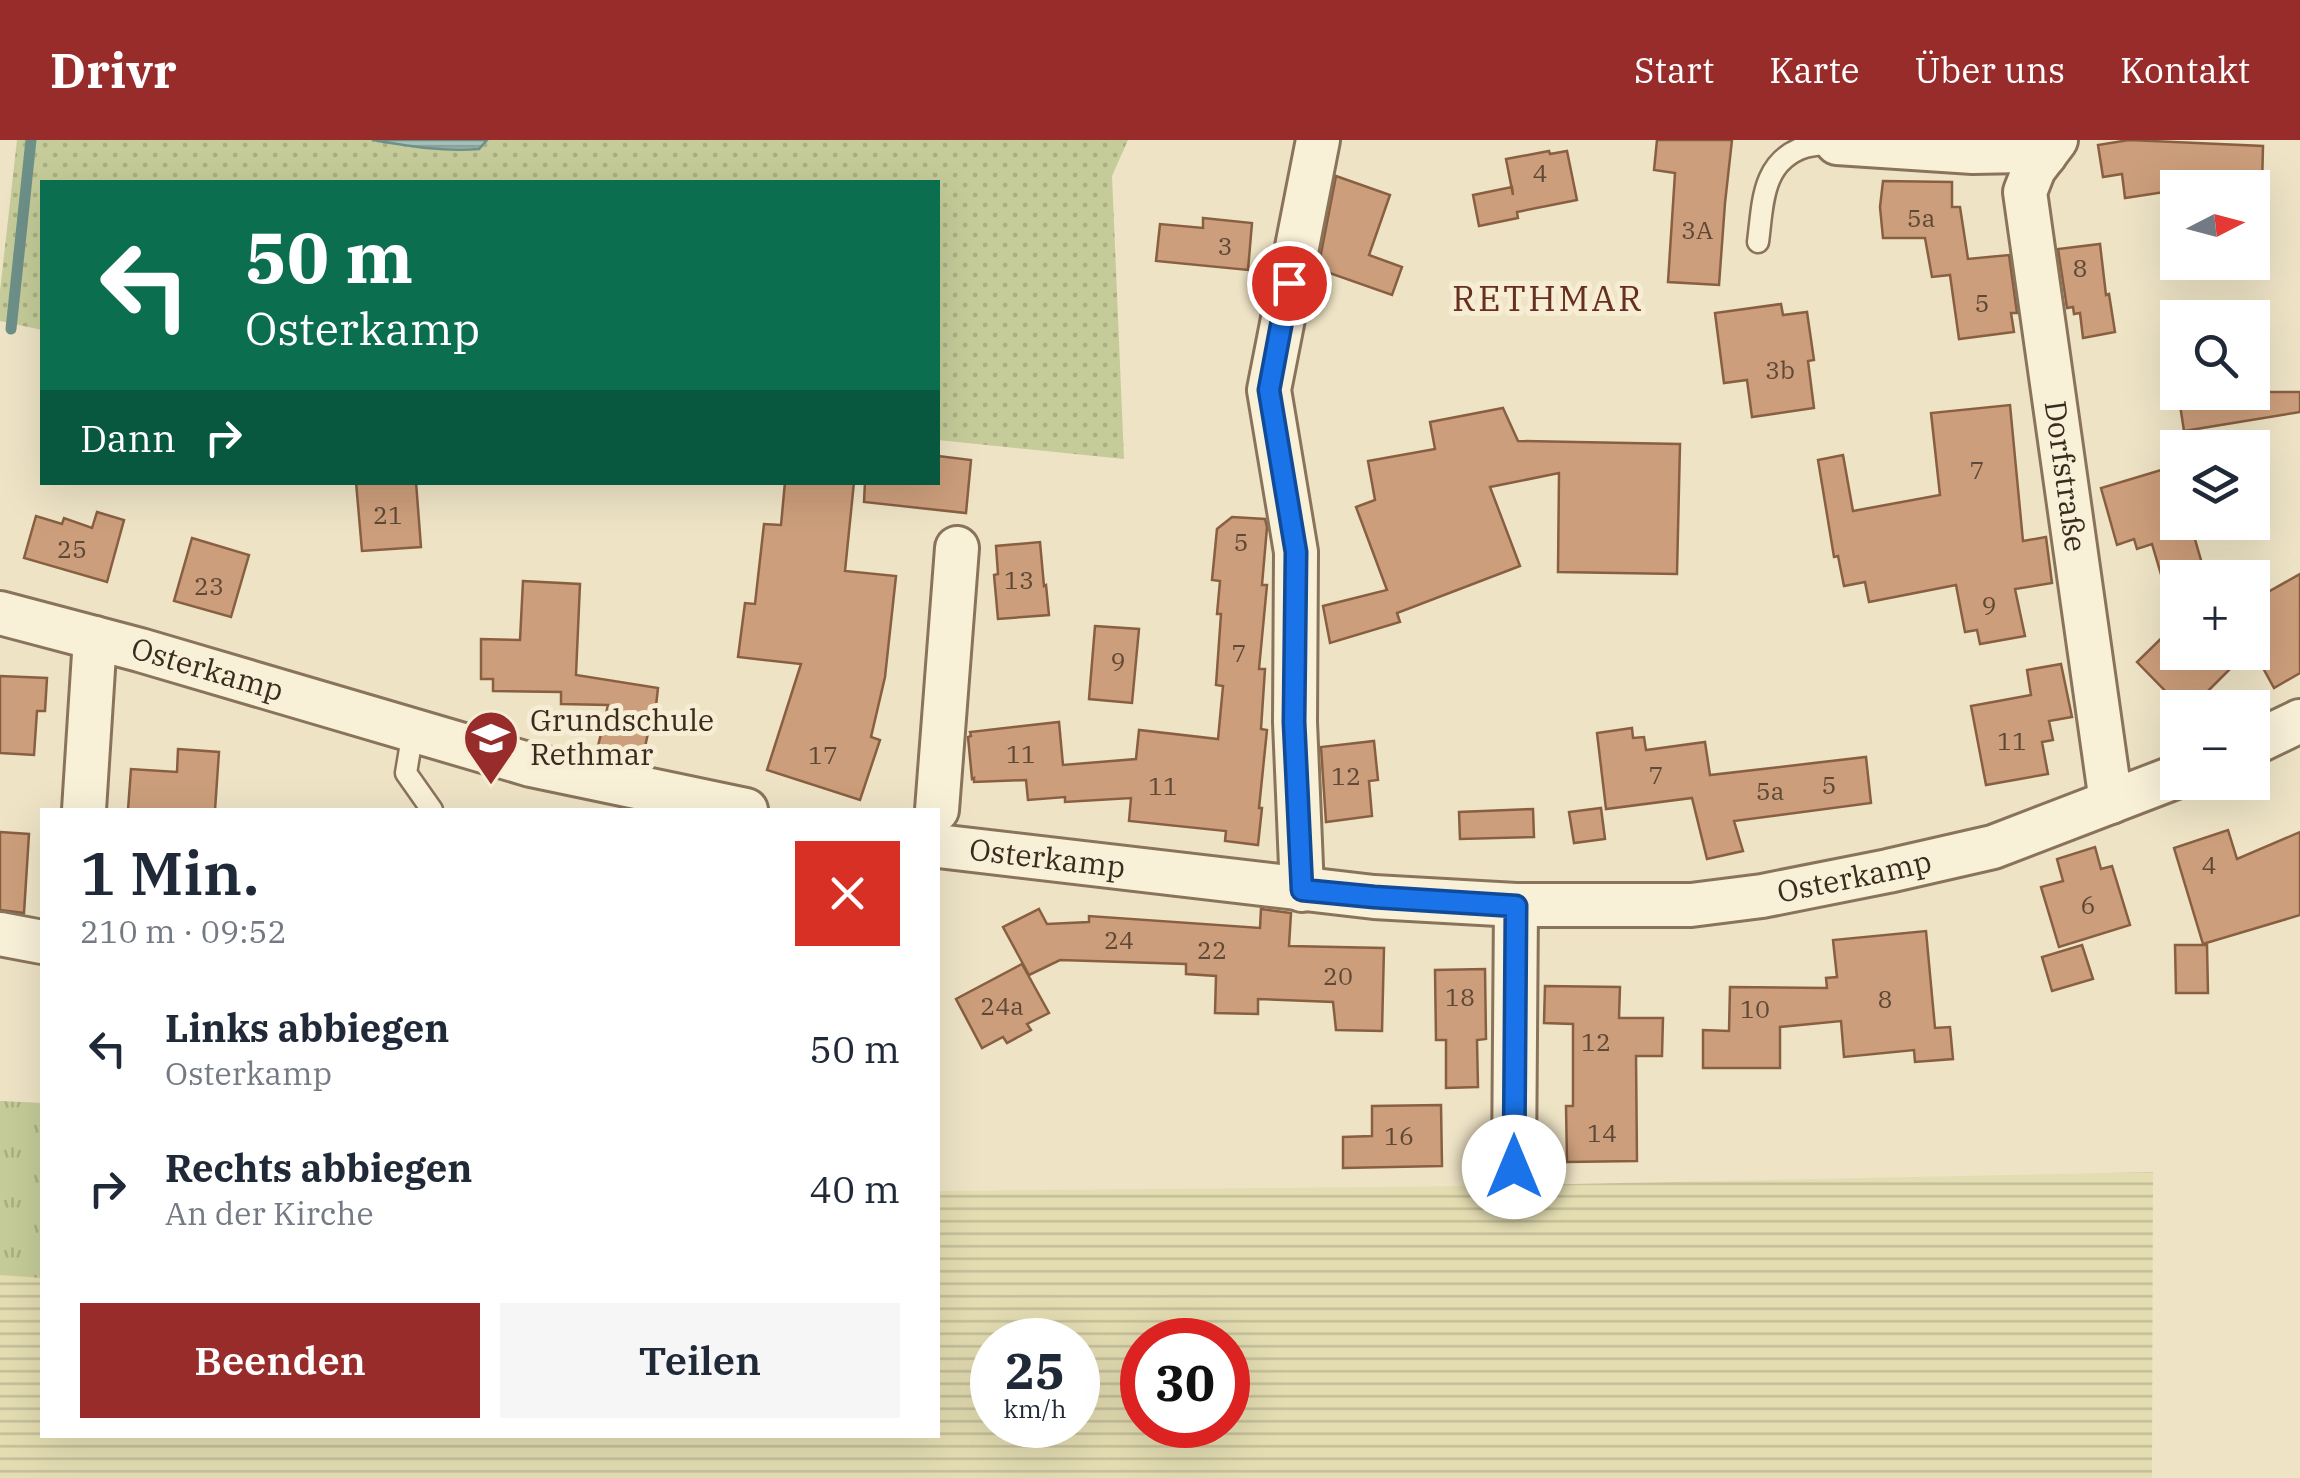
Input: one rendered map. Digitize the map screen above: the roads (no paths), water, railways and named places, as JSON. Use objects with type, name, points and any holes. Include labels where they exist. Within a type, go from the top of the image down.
[{"type":"street","points":[[1302,890],[1294,722],[1296,552],[1269,390],[1318,140]]},
{"type":"street","name":"Dorfstraße","points":[[1837,143],[1974,152],[2050,148]]},
{"type":"street","name":"Dorfstraße","points":[[2050,148],[2034,168],[2025,192],[2111,802]]},
{"type":"street","name":"Osterkamp","points":[[937,808],[957,548]]},
{"type":"street","name":"Osterkamp","points":[[0,612],[531,765],[736,808]]},
{"type":"street","points":[[84,808],[95,638]]},
{"type":"street","points":[[2270,735],[2300,720]]},
{"type":"street","name":"Osterkamp","points":[[940,846],[1374,897],[1516,906],[1691,905],[1762,896],[1993,846],[2160,783]]},
{"type":"street","points":[[1514,1167],[1516,906]]},
{"type":"street","points":[[0,934],[40,942]]},
{"type":"lane","points":[[1758,242],[1766,183],[1783,160],[1804,148],[1837,143]]},
{"type":"lane","points":[[413,731],[406,773],[431,808]]},
{"type":"water","points":[[372,140],[487,140],[479,149],[466,150]]},
{"type":"waterway","points":[[11,329],[31,140]]},
{"type":"place","name":"Grundschule Rethmar","points":[[491,787]]},
{"type":"district","name":"RETHMAR","points":[[1548,299]]}]
